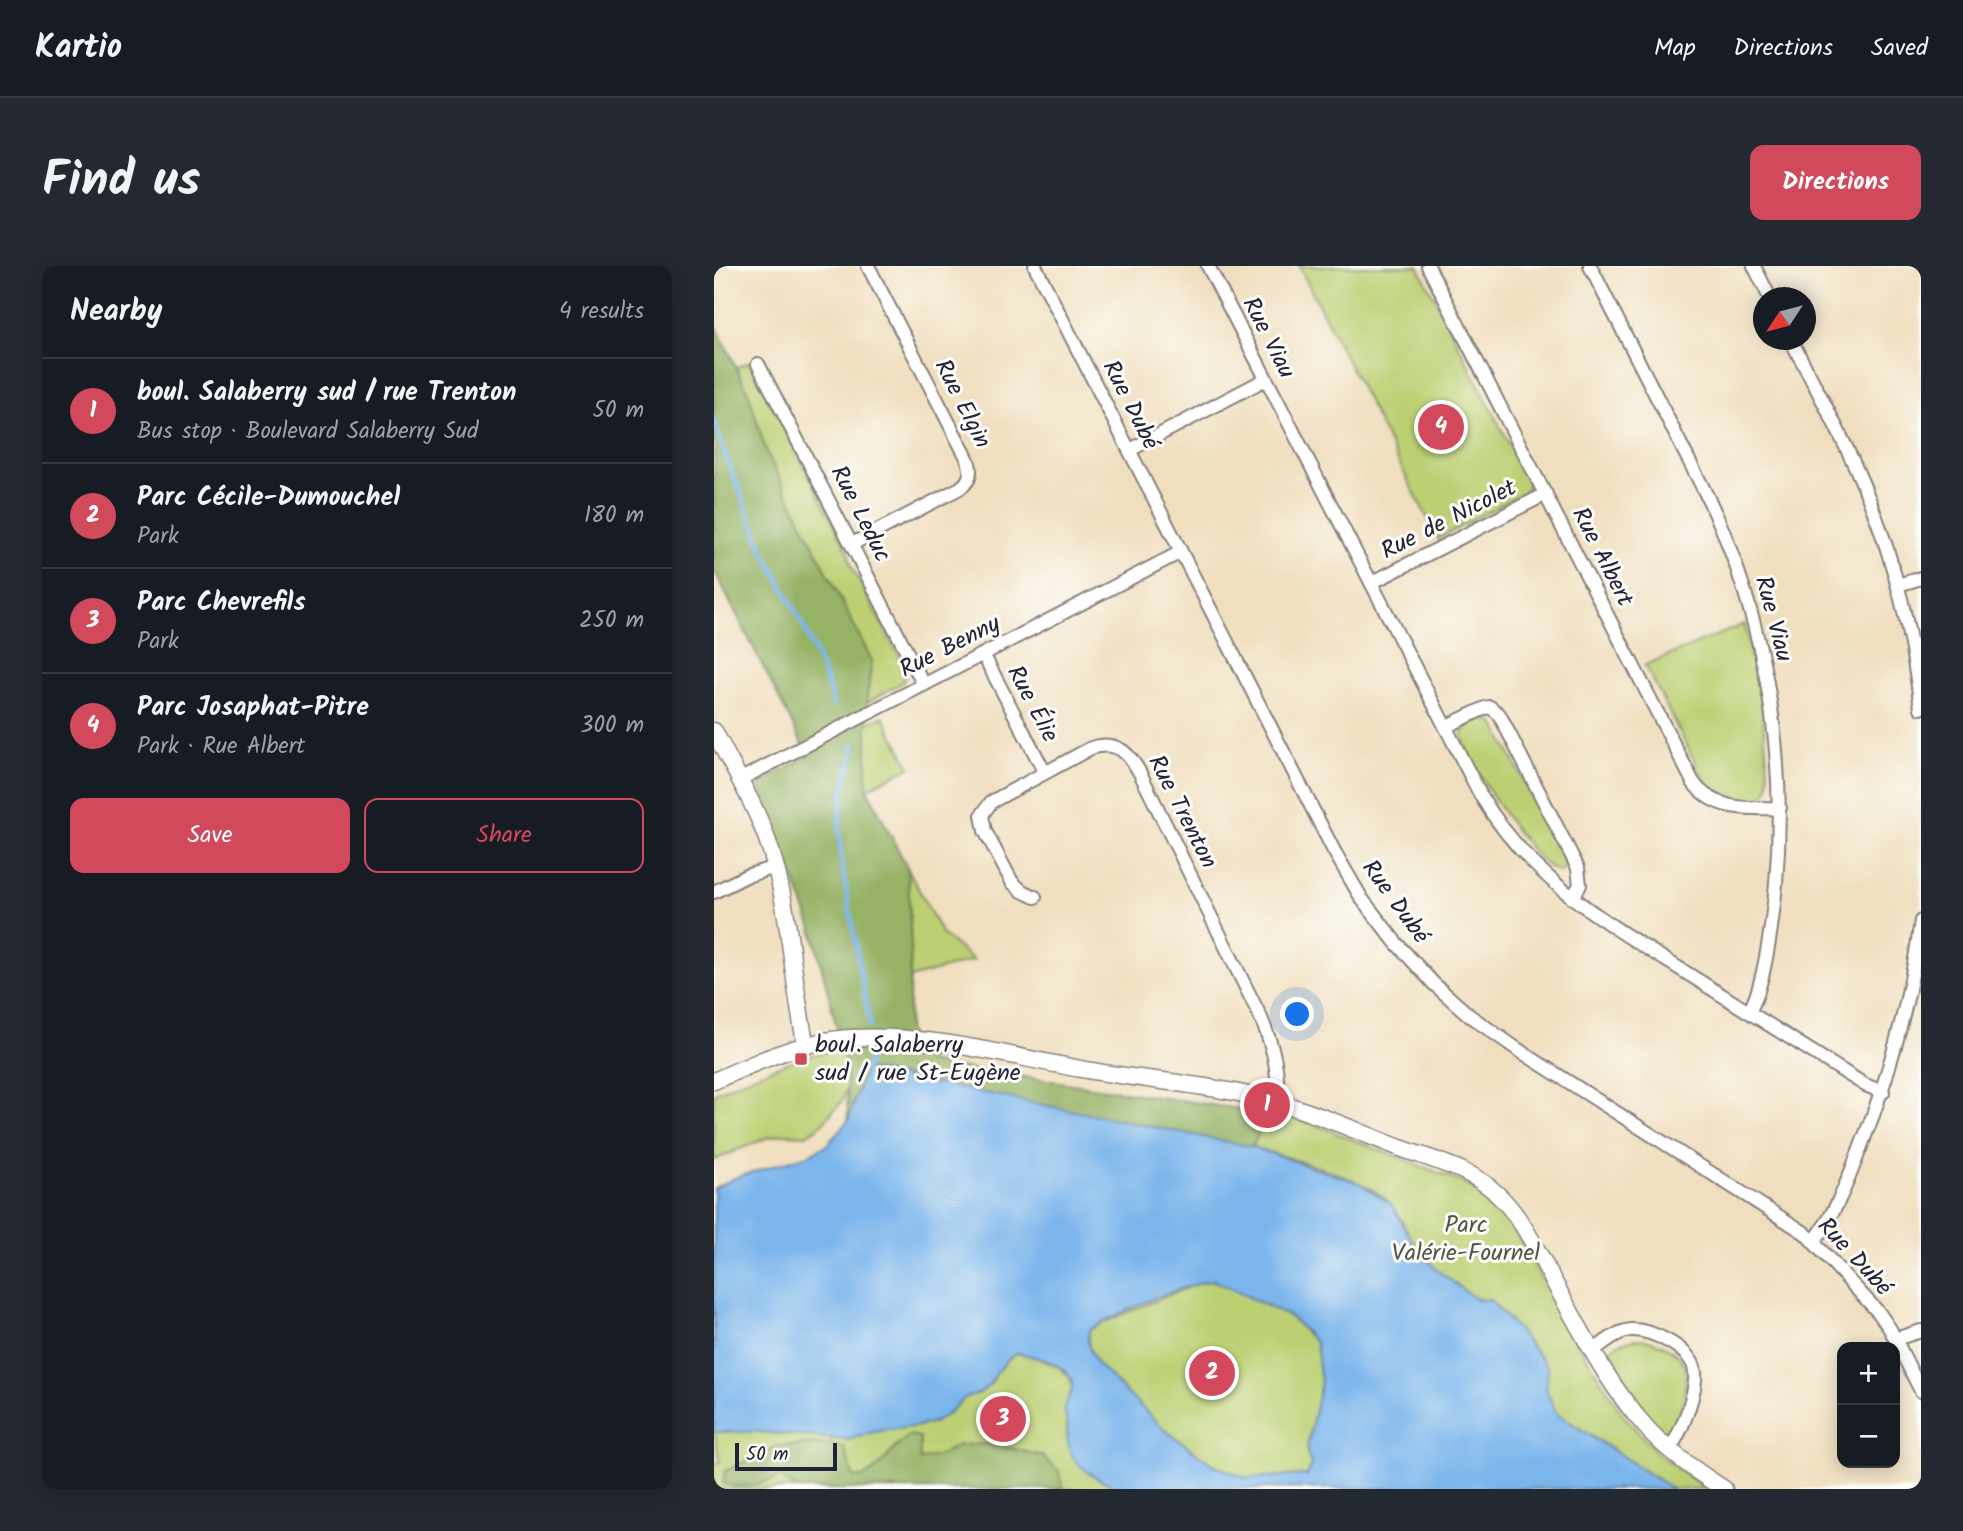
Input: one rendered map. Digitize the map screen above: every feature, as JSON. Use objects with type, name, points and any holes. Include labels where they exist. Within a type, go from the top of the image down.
[{"type":"street","name":"Rue Elgin","points":[[852,544],[960,488],[968,482],[971,471],[967,458],[868,266]]},
{"type":"street","name":"Rue Dubé","points":[[1035,266],[1344,869],[1372,913],[1409,958],[1446,995],[1500,1037],[1801,1229],[1868,1300],[1895,1339],[1921,1391]]},
{"type":"street","name":"Rue Viau","points":[[1208,266],[1445,727],[1495,818],[1533,865],[1603,921],[1865,1085],[1883,1092]]},
{"type":"street","name":"Rue Albert","points":[[1428,266],[1698,788],[1704,795],[1725,805],[1780,808]]},
{"type":"street","name":"Rue Viau","points":[[1591,266],[1718,518],[1738,570],[1760,647],[1769,690],[1780,808],[1778,862],[1771,921],[1757,992],[1749,1012]]},
{"type":"street","points":[[1754,266],[1764,287]]},
{"type":"street","points":[[1796,350],[1862,481],[1898,584],[1914,656],[1921,708]]},
{"type":"street","name":"Rue Leduc","points":[[758,364],[924,684]]},
{"type":"street","points":[[1130,450],[1266,379]]},
{"type":"street","name":"Rue de Nicolet","points":[[1371,583],[1546,494]]},
{"type":"street","name":"Rue Benny","points":[[739,780],[1181,552]]},
{"type":"street","points":[[1898,584],[1921,578]]},
{"type":"street","name":"Rue Élie","points":[[983,654],[1045,773]]},
{"type":"street","points":[[1445,727],[1485,708],[1490,707],[1499,714],[1578,868],[1580,885],[1572,898]]},
{"type":"street","points":[[714,731],[766,836],[776,867],[806,1046]]},
{"type":"street","name":"Rue Trenton","points":[[1035,897],[1016,887],[1008,876],[985,831],[982,815],[991,802],[1098,746],[1118,747],[1133,760],[1267,1031],[1277,1070],[1276,1102]]},
{"type":"street","points":[[714,892],[746,876],[776,867]]},
{"type":"street","points":[[1814,1241],[1847,1180],[1883,1092],[1910,990],[1921,921]]},
{"type":"street","points":[[714,1081],[750,1065],[806,1046],[849,1038],[896,1037],[927,1040],[1276,1102],[1324,1117],[1450,1166],[1486,1184],[1509,1206],[1522,1224],[1593,1351],[1630,1408],[1669,1450],[1724,1489]]},
{"type":"street","points":[[1593,1351],[1622,1332],[1641,1331],[1676,1346],[1691,1360],[1695,1372],[1692,1392],[1683,1424],[1669,1450]]},
{"type":"street","points":[[1895,1339],[1921,1331]]},
{"type":"green space","points":[[1299,266],[1418,266],[1527,479],[1525,492],[1438,539]]},
{"type":"green space","points":[[714,322],[748,392],[766,451],[872,661],[867,697],[867,789],[908,869],[911,949],[908,1028],[916,1055],[928,1062],[1266,1113],[1253,1147],[866,1069],[848,1121],[846,1065],[812,928],[759,785],[808,755],[714,570]]},
{"type":"green space","points":[[749,362],[847,549],[852,568],[905,667],[903,682],[866,703],[867,697],[766,451],[748,392],[736,367]]},
{"type":"green space","points":[[1745,624],[1761,699],[1769,781],[1767,791],[1761,797],[1752,799],[1742,799],[1720,792],[1705,781],[1645,665]]},
{"type":"green space","points":[[883,716],[910,767],[867,789],[866,724]]},
{"type":"green space","points":[[1484,718],[1494,723],[1561,853],[1566,865],[1561,872],[1550,867],[1520,835],[1488,790],[1466,748],[1462,735],[1467,727]]},
{"type":"green space","points":[[908,869],[942,934],[974,960],[910,978]]},
{"type":"green space","points":[[846,1049],[848,1083],[843,1100],[820,1126],[806,1135],[783,1134],[766,1138],[714,1160],[714,1093],[796,1060]]},
{"type":"green space","name":"Parc Valérie-Fournel","points":[[1266,1110],[1313,1124],[1454,1179],[1478,1191],[1492,1202],[1514,1230],[1572,1334],[1623,1415],[1659,1455],[1706,1489],[1672,1489],[1556,1413],[1546,1389],[1548,1367],[1490,1300],[1468,1295],[1438,1273],[1415,1245],[1390,1203],[1378,1193],[1345,1177],[1253,1147]]},
{"type":"green space","points":[[1213,1280],[1291,1317],[1316,1343],[1321,1382],[1308,1444],[1307,1453],[1312,1465],[1307,1475],[1246,1478],[1213,1465],[1164,1429],[1097,1364],[1087,1344],[1089,1330],[1102,1323],[1196,1284]]},
{"type":"green space","points":[[1635,1339],[1649,1340],[1664,1346],[1677,1355],[1685,1367],[1682,1406],[1674,1426],[1667,1431],[1659,1432],[1636,1405],[1607,1361],[1612,1348]]},
{"type":"green space","points":[[1017,1353],[1036,1357],[1059,1367],[1070,1377],[1072,1389],[1064,1408],[1068,1445],[1136,1488],[1148,1489],[714,1489],[714,1463],[720,1462],[714,1432],[760,1432],[848,1440],[873,1432],[935,1422],[966,1397],[980,1393],[1008,1359]]},
{"type":"green space","points":[[911,1435],[920,1437],[920,1460],[940,1455],[959,1445],[986,1444],[1042,1456],[1059,1471],[1063,1489],[796,1489],[781,1478],[745,1486],[723,1484],[725,1471],[778,1446],[828,1444],[844,1448],[854,1478],[864,1476],[878,1467]]},
{"type":"water","points":[[865,1069],[1253,1147],[1359,1183],[1391,1204],[1416,1246],[1437,1270],[1477,1300],[1490,1300],[1517,1329],[1548,1367],[1546,1389],[1556,1413],[1672,1489],[1118,1488],[1087,1471],[1070,1451],[1064,1410],[1072,1389],[1067,1373],[1052,1363],[1017,1353],[1008,1359],[980,1393],[966,1397],[935,1422],[873,1432],[848,1440],[760,1432],[714,1432],[714,1188],[737,1177],[808,1155],[826,1146],[848,1121]],"holes":[[[1213,1280],[1291,1317],[1316,1343],[1321,1382],[1308,1444],[1307,1453],[1312,1465],[1307,1475],[1246,1478],[1213,1465],[1164,1429],[1097,1364],[1088,1343],[1089,1330],[1118,1315],[1165,1294]]]},
{"type":"waterway","points":[[714,421],[763,550],[803,625],[834,705]]},
{"type":"waterway","points":[[853,744],[839,827],[842,866],[870,1026]]},
{"type":"waterway","points":[[867,1073],[865,1069],[873,1051]]},
{"type":"place","name":"Parc Josaphat-Pitre","points":[[1441,427]]},
{"type":"place","name":"boul. Salaberry sud / rue St-Eugène","points":[[801,1059]]},
{"type":"place","name":"boul. Salaberry sud / rue Trenton","points":[[1267,1105]]},
{"type":"place","name":"Parc Cécile-Dumouchel","points":[[1212,1373]]},
{"type":"place","name":"Parc Chevrefils","points":[[1003,1419]]}]
